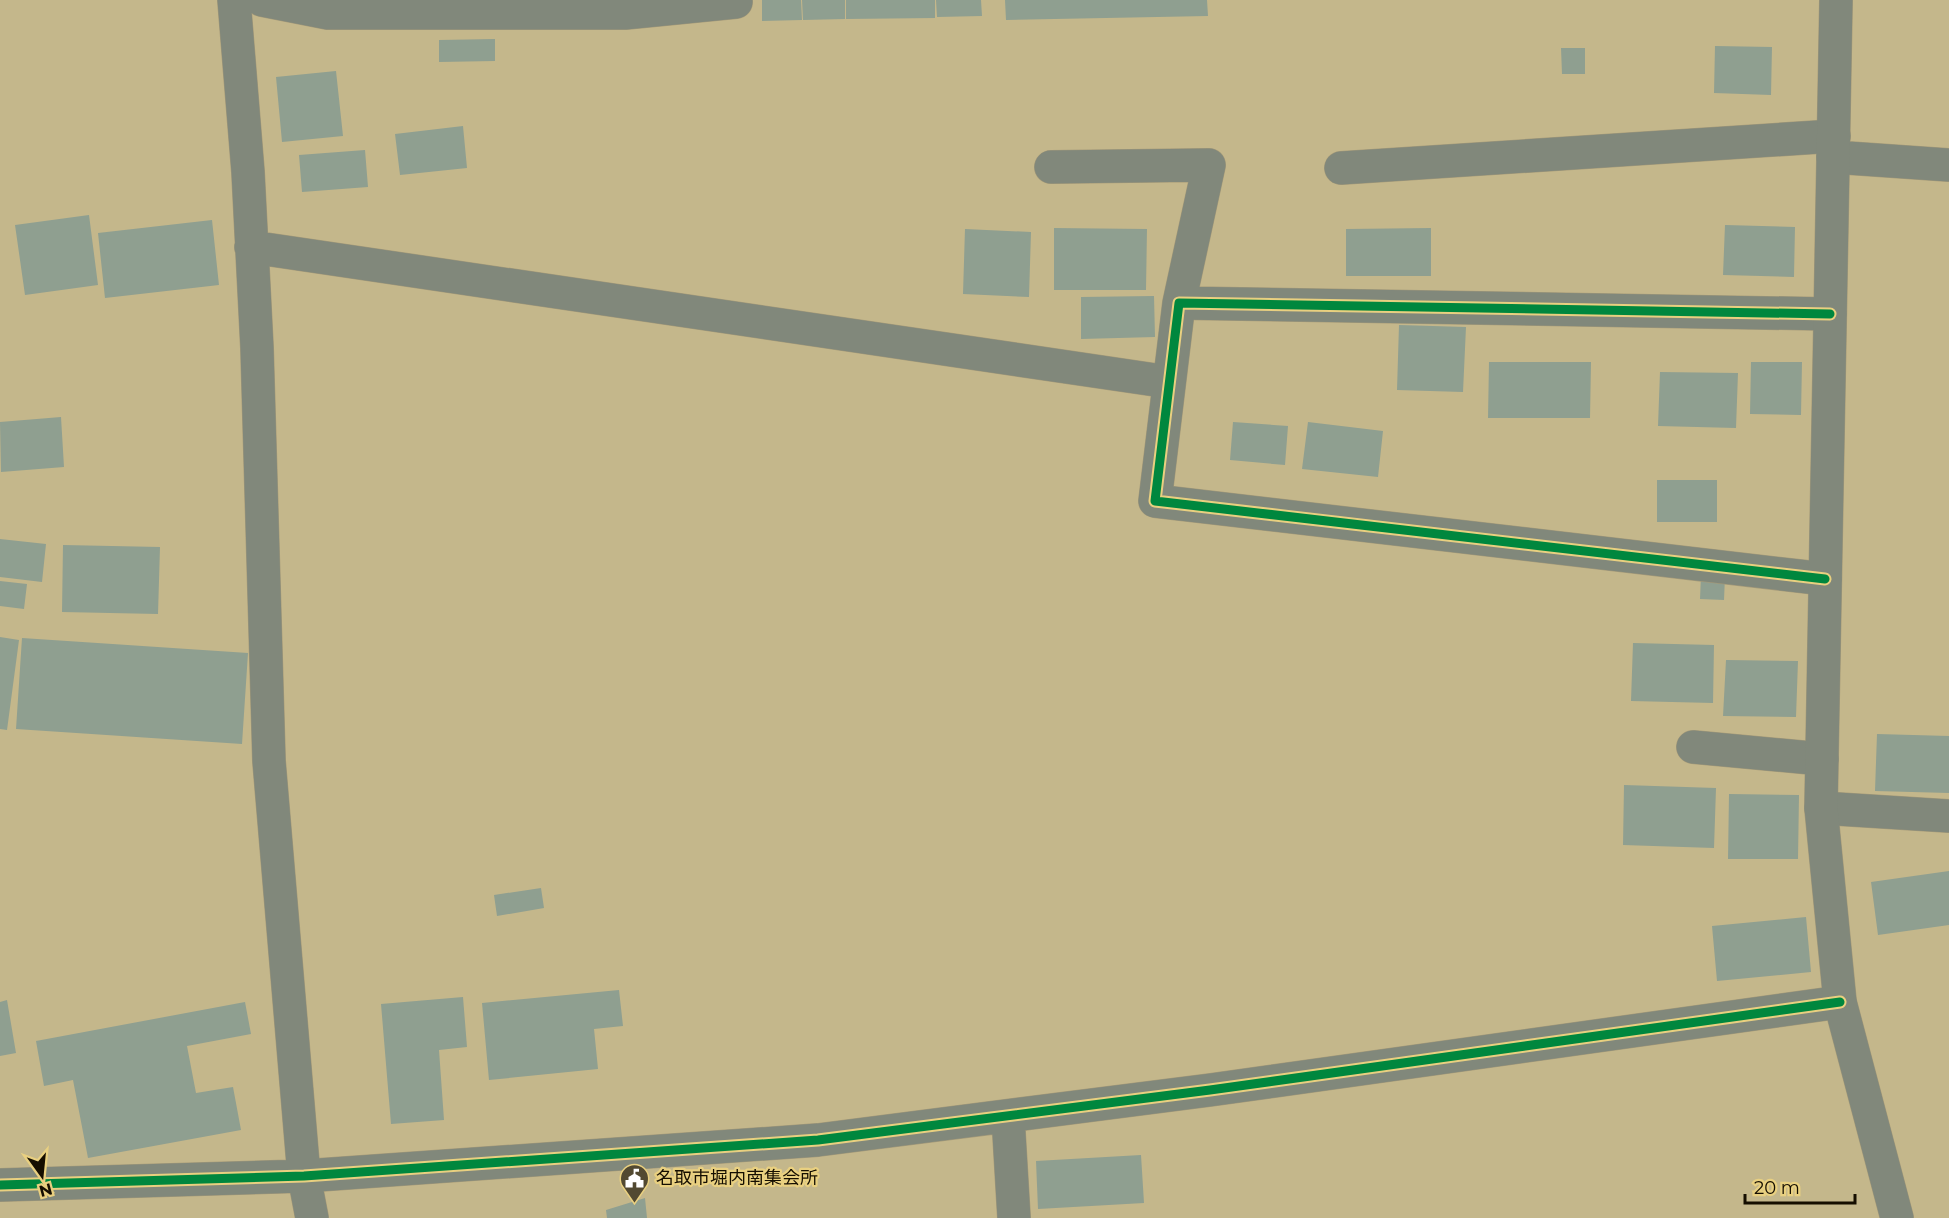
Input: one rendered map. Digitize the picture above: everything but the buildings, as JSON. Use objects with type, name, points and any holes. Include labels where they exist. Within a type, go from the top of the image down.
[{"type":"street","points":[[234,0],[248,172],[257,348],[269,761],[304,1176],[312,1218]]},
{"type":"street","points":[[262,0],[328,13],[625,13],[736,2]]},
{"type":"street","points":[[1836,0],[1821,808],[1840,1002],[1897,1218]]},
{"type":"street","points":[[1341,168],[1834,146],[1949,165]]},
{"type":"street","points":[[1051,167],[1209,165],[1179,303],[1155,501],[1825,579]]},
{"type":"street","points":[[252,247],[1169,382]]},
{"type":"street","points":[[1179,303],[1830,314]]},
{"type":"street","points":[[1693,747],[1822,759]]},
{"type":"street","points":[[1821,808],[1949,816]]},
{"type":"street","points":[[0,1185],[304,1176],[818,1140],[1840,1002]]},
{"type":"street","points":[[1008,1116],[1014,1218]]},
{"type":"cycle path","points":[[1825,579],[1155,501],[1179,303],[1830,314]]},
{"type":"cycle path","points":[[0,1185],[304,1176],[818,1140],[1210,1090],[1840,1002]]},
{"type":"place","name":"名取市堀内南集会所","points":[[635,1204]]}]
